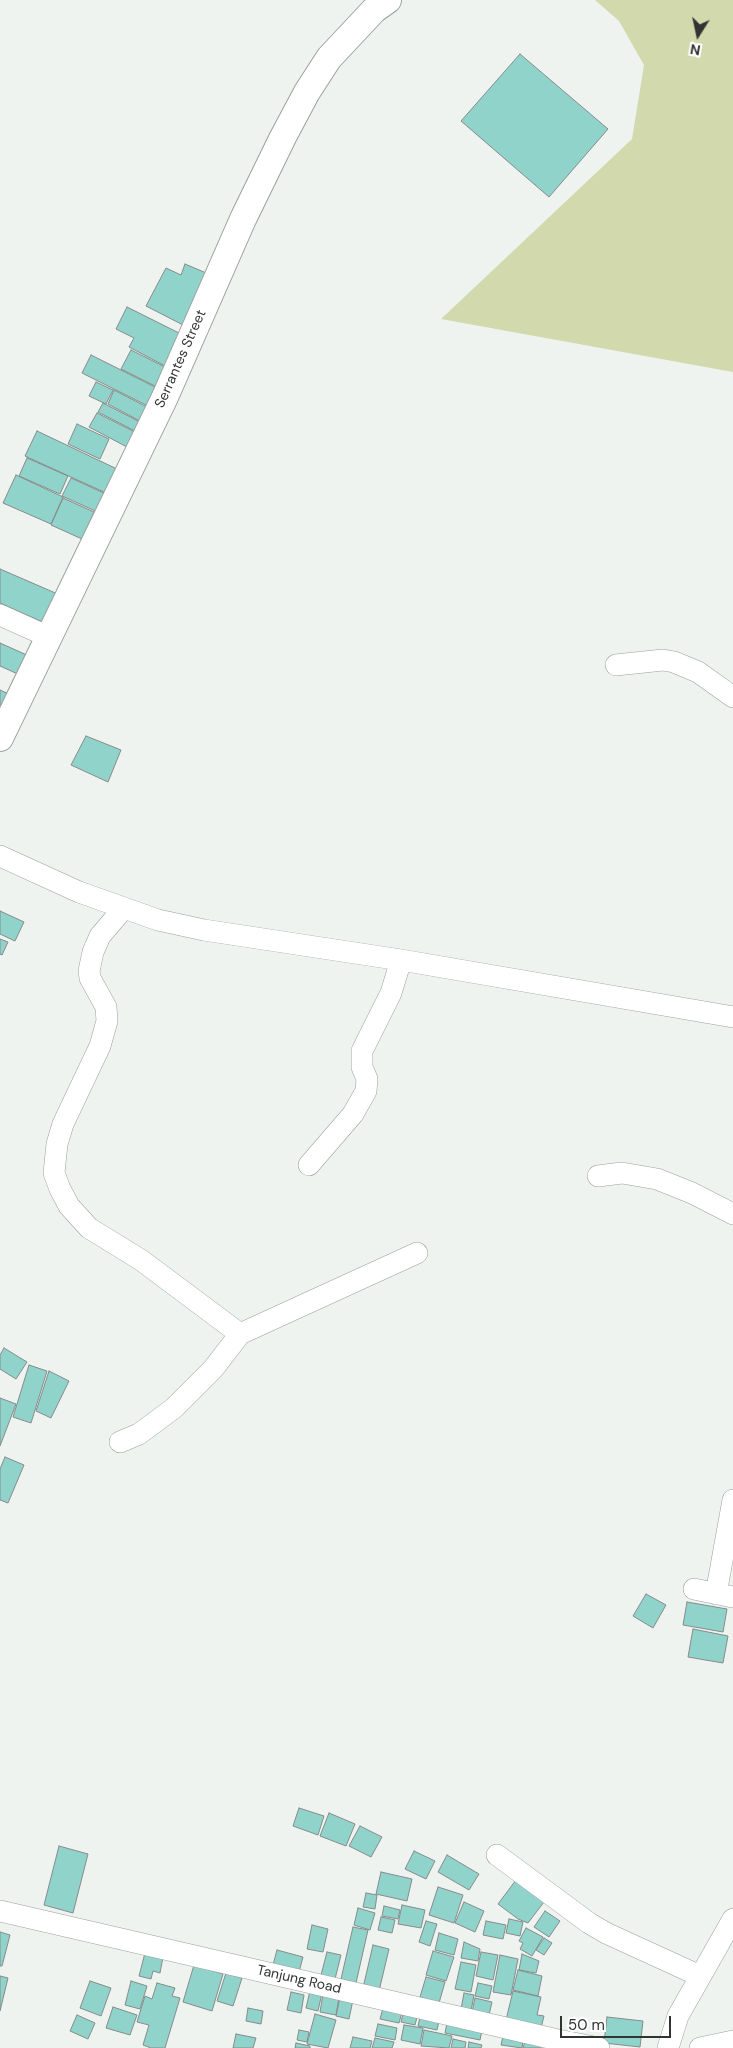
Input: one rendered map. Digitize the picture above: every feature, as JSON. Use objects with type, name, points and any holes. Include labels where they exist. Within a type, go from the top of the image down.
[{"type":"main road","name":"Serrantes Street","points":[[0,738],[165,397],[243,219],[307,92],[329,58],[374,10],[388,0]]},
{"type":"street","points":[[0,615],[49,637]]},
{"type":"street","points":[[616,665],[663,660],[674,662],[698,672],[733,697]]},
{"type":"street","points":[[0,856],[79,892],[122,909],[158,920],[204,930],[401,960],[733,1017]]},
{"type":"street","points":[[122,909],[100,936],[92,952],[89,971],[90,978],[106,1007],[107,1021],[100,1046],[63,1124],[56,1151],[54,1173],[69,1206],[89,1228],[141,1260],[240,1334]]},
{"type":"street","points":[[309,1165],[353,1114],[366,1091],[368,1079],[362,1067],[362,1051],[391,993],[401,960]]},
{"type":"street","points":[[598,1176],[622,1173],[657,1180],[692,1193],[733,1214]]},
{"type":"street","points":[[120,1442],[139,1434],[174,1408],[213,1369],[240,1334],[417,1253]]},
{"type":"street","points":[[694,1589],[725,1596],[733,1500]]},
{"type":"street","points":[[498,1855],[597,1928],[625,1943],[700,1976]]},
{"type":"street","name":"Tanjung Road","points":[[0,1911],[599,2048]]},
{"type":"street","points":[[668,2048],[678,2016],[733,1919]]},
{"type":"street","points":[[700,2048],[733,2042]]},
{"type":"green space","points":[[595,0],[733,0],[733,372],[441,319],[632,139],[644,65],[619,21]]},
{"type":"building","points":[[520,54],[608,129],[549,197],[461,121]]},
{"type":"building","points":[[185,264],[211,275],[187,327],[146,306],[166,268],[181,275]]},
{"type":"building","points":[[127,307],[185,336],[167,367],[129,347],[134,338],[116,329]]},
{"type":"building","points":[[131,350],[167,368],[157,387],[121,369]]},
{"type":"building","points":[[91,355],[157,388],[148,406],[82,373]]},
{"type":"building","points":[[96,382],[113,390],[106,404],[89,396]]},
{"type":"building","points":[[114,390],[147,407],[140,421],[108,404]]},
{"type":"building","points":[[103,403],[140,422],[135,431],[98,412]]},
{"type":"building","points":[[97,413],[135,432],[127,447],[89,427]]},
{"type":"building","points":[[77,424],[109,439],[100,459],[68,444]]},
{"type":"building","points":[[37,431],[117,469],[106,493],[25,456]]},
{"type":"building","points":[[27,458],[68,476],[60,494],[19,476]]},
{"type":"building","points":[[16,475],[63,497],[51,524],[3,503]]},
{"type":"building","points":[[71,478],[108,495],[100,513],[62,496]]},
{"type":"building","points":[[63,498],[94,512],[82,539],[51,525]]},
{"type":"building","points":[[0,569],[60,595],[47,624],[0,603]]},
{"type":"building","points":[[0,643],[29,656],[20,675],[0,666]]},
{"type":"building","points":[[0,690],[11,695],[0,713]]},
{"type":"building","points":[[86,736],[121,750],[108,782],[71,765]]},
{"type":"building","points":[[0,911],[24,922],[15,941],[0,934]]},
{"type":"building","points":[[0,939],[8,942],[2,955],[0,954]]},
{"type":"building","points":[[4,1348],[27,1362],[16,1379],[0,1369],[0,1355]]},
{"type":"building","points":[[29,1365],[47,1371],[31,1423],[13,1417]]},
{"type":"building","points":[[49,1371],[69,1381],[51,1418],[36,1411]]},
{"type":"building","points":[[0,1398],[16,1404],[0,1446]]},
{"type":"building","points":[[5,1457],[24,1465],[8,1503],[0,1500],[0,1469]]},
{"type":"building","points":[[646,1594],[666,1605],[653,1628],[633,1616]]},
{"type":"building","points":[[687,1602],[727,1609],[723,1632],[683,1625]]},
{"type":"building","points":[[693,1629],[728,1636],[723,1663],[688,1657]]},
{"type":"building","points":[[299,1808],[324,1816],[318,1835],[293,1826]]},
{"type":"building","points":[[329,1813],[355,1824],[346,1846],[320,1836]]},
{"type":"building","points":[[360,1826],[382,1837],[371,1857],[349,1846]]},
{"type":"building","points":[[59,1846],[88,1854],[73,1913],[44,1905]]},
{"type":"building","points":[[414,1851],[435,1861],[426,1879],[405,1869]]},
{"type":"building","points":[[447,1855],[479,1874],[469,1890],[438,1872]]},
{"type":"building","points":[[381,1872],[412,1879],[407,1901],[376,1894]]},
{"type":"building","points":[[516,1880],[544,1902],[528,1923],[518,1919],[498,1904]]},
{"type":"building","points":[[438,1887],[463,1895],[454,1923],[429,1915]]},
{"type":"building","points":[[366,1893],[377,1895],[375,1909],[363,1907]]},
{"type":"building","points":[[464,1902],[484,1911],[475,1932],[455,1923]]},
{"type":"building","points":[[402,1905],[425,1910],[421,1928],[398,1924]]},
{"type":"building","points":[[384,1906],[400,1910],[398,1919],[382,1916]]},
{"type":"building","points":[[358,1908],[375,1913],[370,1930],[354,1925]]},
{"type":"building","points":[[545,1911],[560,1921],[549,1937],[534,1927]]},
{"type":"building","points":[[381,1917],[395,1920],[392,1933],[378,1930]]},
{"type":"building","points":[[509,1919],[523,1922],[520,1936],[506,1933]]},
{"type":"building","points":[[426,1921],[437,1924],[430,1946],[419,1942]]},
{"type":"building","points":[[486,1921],[506,1925],[503,1939],[483,1935]]},
{"type":"building","points":[[312,1925],[328,1929],[323,1952],[307,1949]]},
{"type":"building","points":[[353,1927],[368,1930],[356,1983],[341,1979]]},
{"type":"building","points":[[526,1928],[543,1937],[532,1956],[520,1949],[523,1943],[519,1941]]},
{"type":"building","points":[[0,1932],[10,1935],[2,1966],[0,1966]]},
{"type":"building","points":[[439,1933],[458,1939],[454,1955],[435,1950]]},
{"type":"building","points":[[544,1938],[552,1943],[544,1955],[536,1950]]},
{"type":"building","points":[[464,1942],[480,1949],[478,1961],[461,1958]]},
{"type":"building","points":[[373,1945],[389,1949],[379,1991],[363,1988]]},
{"type":"building","points":[[277,1950],[303,1957],[299,1972],[273,1965]]},
{"type":"building","points":[[433,1951],[454,1957],[446,1981],[426,1975]]},
{"type":"building","points":[[327,1952],[341,1955],[335,1979],[321,1975]]},
{"type":"building","points":[[481,1952],[498,1955],[493,1980],[476,1976]]},
{"type":"building","points":[[145,1953],[163,1957],[160,1973],[153,1971],[151,1979],[139,1976]]},
{"type":"building","points":[[522,1954],[539,1961],[536,1973],[519,1970]]},
{"type":"building","points":[[500,1955],[518,1959],[511,1995],[493,1992]]},
{"type":"building","points":[[461,1962],[476,1965],[471,1992],[455,1989]]},
{"type":"building","points":[[194,1965],[223,1974],[212,2011],[183,2002]]},
{"type":"building","points":[[518,1970],[542,1976],[538,1996],[513,1990]]},
{"type":"building","points":[[226,1973],[242,1978],[233,2006],[217,2001]]},
{"type":"building","points":[[0,1976],[8,1978],[0,2011]]},
{"type":"building","points":[[426,1977],[445,1982],[439,2003],[420,1997]]},
{"type":"building","points":[[90,1981],[111,1988],[101,2016],[80,2008]]},
{"type":"building","points":[[131,1981],[147,1986],[140,2009],[125,2005]]},
{"type":"building","points":[[157,1983],[175,1988],[172,1996],[180,1998],[165,2048],[151,2048],[143,2045],[149,2025],[137,2022],[145,1996],[152,1999]]},
{"type":"building","points":[[478,1983],[492,1986],[489,1999],[475,1996]]},
{"type":"building","points":[[310,1991],[322,1993],[318,2011],[306,2008]]},
{"type":"building","points":[[513,1991],[541,1997],[537,2015],[544,2016],[541,2028],[506,2020]]},
{"type":"building","points":[[291,1992],[304,1995],[301,2013],[287,2010]]},
{"type":"building","points":[[464,1993],[474,1995],[471,2011],[461,2009]]},
{"type":"building","points":[[323,1994],[339,1998],[336,2015],[320,2012]]},
{"type":"building","points":[[340,1997],[353,2000],[349,2019],[336,2016]]},
{"type":"building","points":[[475,1998],[492,2002],[489,2015],[472,2012]]},
{"type":"building","points":[[113,2007],[137,2015],[130,2035],[106,2028]]},
{"type":"building","points":[[248,2008],[263,2011],[261,2024],[246,2021]]},
{"type":"building","points":[[383,2008],[402,2012],[399,2023],[380,2019]]},
{"type":"building","points":[[315,2014],[336,2020],[328,2048],[307,2044]]},
{"type":"building","points":[[403,2014],[417,2017],[415,2025],[401,2022]]},
{"type":"building","points":[[77,2015],[95,2023],[88,2039],[70,2031]]},
{"type":"building","points":[[420,2017],[439,2021],[437,2030],[418,2026]]},
{"type":"building","points":[[607,2017],[643,2021],[640,2047],[604,2043]]},
{"type":"building","points":[[447,2023],[482,2030],[480,2040],[445,2033]]},
{"type":"building","points":[[378,2024],[397,2028],[395,2040],[375,2036]]},
{"type":"building","points":[[404,2025],[423,2028],[420,2044],[401,2040]]},
{"type":"building","points":[[299,2030],[309,2032],[307,2042],[297,2040]]},
{"type":"building","points":[[424,2030],[452,2036],[449,2048],[421,2046]]},
{"type":"building","points":[[236,2034],[256,2038],[253,2048],[233,2048]]},
{"type":"building","points":[[503,2036],[523,2040],[522,2048],[501,2045]]},
{"type":"building","points":[[353,2037],[372,2041],[370,2048],[350,2048]]},
{"type":"building","points":[[375,2038],[394,2042],[392,2048],[372,2048]]},
{"type":"building","points":[[453,2039],[466,2042],[465,2048],[451,2048]]},
{"type":"building","points":[[525,2041],[541,2044],[541,2048],[523,2048]]},
{"type":"building","points":[[469,2042],[482,2045],[481,2048],[468,2048]]},
{"type":"building","points":[[296,2043],[310,2046],[310,2048],[295,2048]]}]
